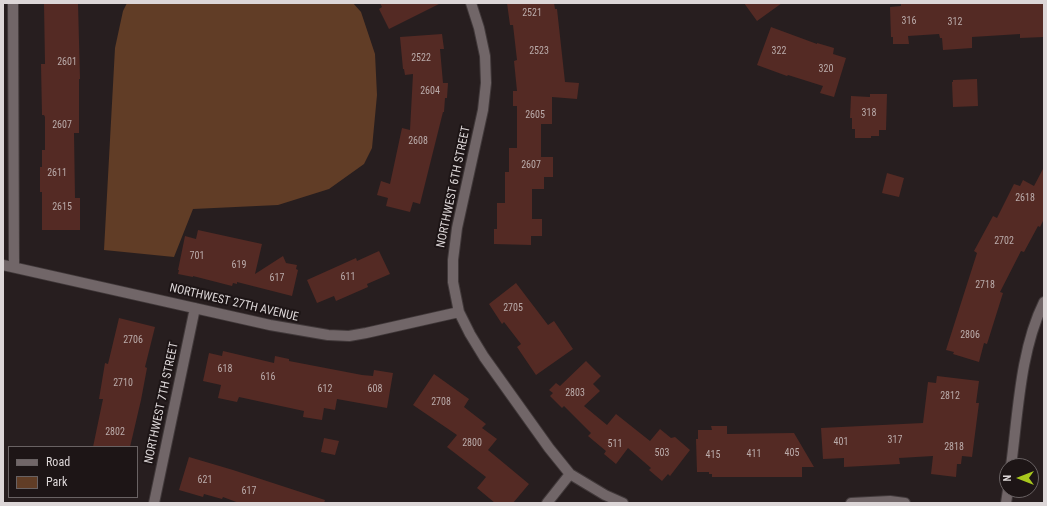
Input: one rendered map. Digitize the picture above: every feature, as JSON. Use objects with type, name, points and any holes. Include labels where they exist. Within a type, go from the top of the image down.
[{"type":"street","points":[[12,3],[8,57],[14,266]]},
{"type":"street","name":"NORTHWEST 6TH STREET","points":[[472,3],[479,28],[484,56],[486,83],[483,110],[457,228],[453,260],[453,282],[460,312],[470,334],[484,357],[549,448],[570,474]]},
{"type":"street","name":"NORTHWEST 27TH AVENUE","points":[[3,265],[14,266],[297,330],[328,335],[349,336],[460,312]]},
{"type":"street","points":[[1012,458],[1025,361],[1038,314],[1044,302]]},
{"type":"street","name":"NORTHWEST 7TH STREET","points":[[154,503],[195,308]]},
{"type":"street","points":[[547,503],[570,474],[605,495],[623,503]]},
{"type":"street","points":[[851,503],[890,501],[905,503]]},
{"type":"green space","points":[[127,3],[353,3],[361,12],[375,54],[377,95],[372,148],[364,164],[329,189],[278,205],[193,209],[174,257],[104,250],[115,48],[123,11]]},
{"type":"building","points":[[44,3],[78,3],[80,79],[79,133],[74,133],[75,198],[80,198],[80,230],[42,230],[42,192],[40,192],[40,167],[42,167],[42,150],[45,150],[45,117],[42,115],[41,64],[45,64]]},
{"type":"building","points":[[380,3],[441,3],[389,29],[379,9],[382,7]]},
{"type":"building","points":[[507,3],[554,3],[555,9],[557,9],[565,82],[579,83],[577,99],[552,97],[552,124],[541,124],[541,157],[553,157],[553,177],[544,177],[544,189],[532,189],[532,219],[542,219],[542,236],[531,236],[531,245],[494,244],[494,229],[497,229],[497,203],[505,203],[505,172],[509,172],[509,148],[517,148],[517,106],[513,106],[513,91],[517,91],[514,61],[517,60],[513,25],[510,25]]},
{"type":"building","points":[[744,3],[782,3],[757,21]]},
{"type":"building","points":[[901,4],[1044,4],[1044,37],[1020,38],[1020,34],[972,37],[972,48],[943,50],[942,38],[940,38],[939,34],[908,36],[909,44],[893,44],[893,37],[891,37],[890,7],[901,6]]},
{"type":"building","points":[[771,27],[817,44],[834,48],[833,54],[846,58],[834,97],[820,93],[823,86],[788,75],[787,76],[757,65]]},
{"type":"building","points":[[442,34],[444,49],[440,49],[443,83],[448,83],[447,98],[445,98],[444,112],[420,204],[413,202],[410,212],[386,206],[388,198],[377,195],[381,181],[390,184],[402,128],[410,130],[413,74],[405,75],[403,69],[400,37]]},
{"type":"building","points":[[977,79],[978,106],[953,107],[953,80]]},
{"type":"building","points":[[870,94],[887,94],[886,130],[879,130],[879,136],[871,136],[871,138],[855,138],[855,129],[852,129],[852,118],[850,118],[851,96],[870,97]]},
{"type":"building","points":[[1044,167],[1044,219],[1040,227],[1038,226],[1024,252],[1021,251],[1000,292],[1003,293],[987,344],[984,343],[979,362],[953,354],[954,352],[946,350],[977,253],[974,251],[993,216],[997,218],[1014,184],[1020,186],[1023,180],[1034,186]]},
{"type":"building","points":[[887,173],[904,178],[899,197],[882,193]]},
{"type":"building","points":[[198,230],[262,244],[255,274],[283,256],[286,263],[297,265],[296,269],[298,270],[292,296],[237,282],[237,284],[233,283],[232,286],[193,276],[178,274],[185,236],[196,239]]},
{"type":"building","points":[[379,251],[390,274],[367,284],[368,287],[336,301],[334,296],[317,303],[307,280],[356,258],[357,261]]},
{"type":"building","points":[[516,283],[548,325],[554,321],[573,349],[536,375],[517,347],[521,344],[504,322],[502,324],[489,304]]},
{"type":"building","points":[[119,318],[155,327],[145,367],[147,368],[130,446],[93,446],[103,399],[99,399],[105,363],[108,364]]},
{"type":"building","points":[[223,351],[274,363],[275,356],[289,359],[289,361],[362,375],[373,376],[374,370],[393,373],[387,408],[337,399],[335,410],[324,408],[322,420],[303,417],[304,411],[239,397],[237,402],[218,398],[221,385],[203,381],[209,353],[222,356]]},
{"type":"building","points":[[586,361],[601,376],[593,384],[600,391],[584,406],[607,425],[616,414],[650,441],[660,429],[671,438],[675,437],[690,450],[670,476],[668,474],[662,481],[649,470],[651,468],[628,448],[616,464],[604,454],[606,451],[588,436],[591,433],[564,406],[562,408],[550,396],[553,393],[549,390],[556,383],[560,386]]},
{"type":"building","points":[[434,374],[469,399],[464,407],[486,424],[482,428],[497,439],[488,450],[529,484],[513,503],[495,503],[477,488],[486,477],[447,447],[457,435],[413,405]]},
{"type":"building","points":[[937,376],[979,381],[976,403],[979,403],[972,457],[962,456],[961,464],[957,464],[956,477],[931,474],[933,456],[899,458],[900,464],[844,467],[844,458],[823,459],[821,428],[923,423],[928,382],[936,383]]},
{"type":"building","points":[[711,426],[727,426],[727,434],[794,433],[814,467],[802,467],[802,477],[712,477],[712,474],[709,474],[709,472],[697,472],[696,439],[698,439],[698,430],[712,430]]},
{"type":"building","points":[[324,438],[339,441],[335,455],[321,452]]},
{"type":"building","points":[[189,457],[325,500],[324,503],[239,503],[223,497],[222,499],[204,494],[203,497],[179,490]]}]
